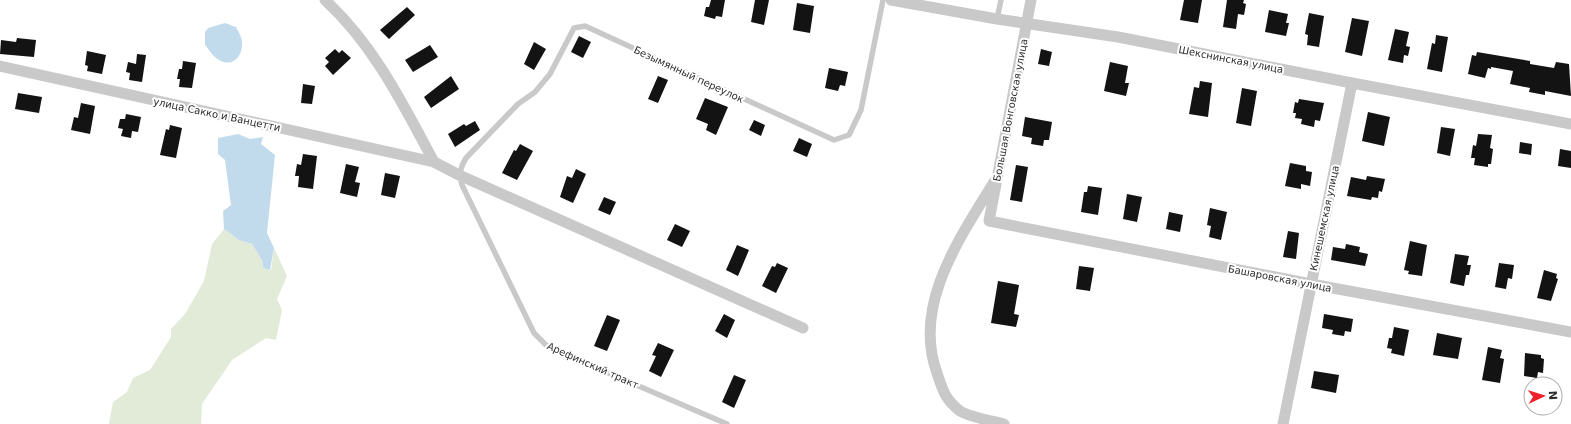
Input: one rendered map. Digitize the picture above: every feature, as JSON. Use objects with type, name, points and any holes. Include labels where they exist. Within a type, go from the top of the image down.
[{"type":"street","points":[[325,0],[344,20],[390,80],[434,162],[459,175],[803,328]]},
{"type":"street","name":"Шекснинская улица","points":[[891,0],[997,19],[1118,36],[1352,83],[1571,124]]},
{"type":"street","name":"Большая Вонговская улица","points":[[990,221],[1031,0]]},
{"type":"street","name":"улица Сакко и Ванцетти","points":[[0,66],[434,162]]},
{"type":"street","name":"Кинешемская улица","points":[[1283,424],[1352,83]]},
{"type":"street","points":[[998,176],[953,247],[934,301],[929,340],[933,363],[945,398],[962,412],[1004,424]]},
{"type":"street","name":"Башаровская улица","points":[[990,221],[1311,284],[1571,332]]},
{"type":"lane","name":"Безымянный переулок","points":[[459,175],[466,158],[518,104],[535,92],[550,74],[574,28],[585,26],[834,140],[849,135],[861,110],[883,0]]},
{"type":"lane","points":[[997,19],[1001,0]]},
{"type":"lane","name":"Арефинский тракт","points":[[459,175],[462,185],[534,333],[538,338],[548,347],[727,424]]},
{"type":"green space","points":[[224,229],[239,240],[252,244],[262,260],[263,268],[271,270],[274,248],[287,276],[277,299],[282,310],[276,340],[266,338],[232,360],[202,404],[201,424],[109,424],[113,402],[127,392],[133,378],[150,370],[171,337],[171,329],[185,314],[204,281],[212,244]]},
{"type":"water","points":[[225,23],[236,27],[242,40],[241,51],[237,59],[230,62],[219,60],[205,45],[205,32],[208,28]]},
{"type":"water","points":[[238,134],[250,139],[263,137],[261,144],[275,155],[267,233],[274,248],[270,270],[263,268],[262,260],[252,244],[239,240],[224,229],[223,211],[231,205],[225,160],[218,154],[218,138]]},
{"type":"building","points":[[711,0],[725,0],[722,17],[716,16],[715,19],[704,16],[706,7],[709,7]]},
{"type":"building","points":[[755,0],[769,0],[764,25],[751,22]]},
{"type":"building","points":[[1184,0],[1202,0],[1198,23],[1180,20]]},
{"type":"building","points":[[1227,0],[1244,0],[1243,3],[1246,4],[1244,15],[1238,14],[1236,29],[1223,27]]},
{"type":"building","points":[[797,3],[814,6],[810,33],[793,30]]},
{"type":"building","points":[[407,7],[415,15],[389,39],[380,30]]},
{"type":"building","points":[[1269,10],[1288,14],[1286,23],[1289,23],[1286,36],[1265,32]]},
{"type":"building","points":[[1309,13],[1324,16],[1319,47],[1307,45],[1308,35],[1305,34]]},
{"type":"building","points":[[1352,18],[1369,21],[1362,56],[1345,52]]},
{"type":"building","points":[[1395,29],[1409,32],[1406,46],[1410,47],[1408,56],[1404,55],[1403,63],[1388,60]]},
{"type":"building","points":[[1436,35],[1448,37],[1442,72],[1427,69],[1432,43],[1435,44]]},
{"type":"building","points":[[579,36],[591,42],[583,58],[571,52]]},
{"type":"building","points":[[17,38],[36,40],[34,57],[0,54],[1,40],[16,42]]},
{"type":"building","points":[[534,42],[546,49],[534,70],[524,64]]},
{"type":"building","points":[[430,45],[438,57],[413,72],[405,60]]},
{"type":"building","points":[[335,49],[339,53],[342,50],[351,58],[333,75],[325,66],[329,62],[325,58]]},
{"type":"building","points":[[1041,49],[1052,52],[1049,66],[1038,64]]},
{"type":"building","points":[[87,51],[106,55],[102,74],[87,71],[88,66],[85,65]]},
{"type":"building","points":[[1477,52],[1530,61],[1530,64],[1554,68],[1556,62],[1569,64],[1571,96],[1545,91],[1545,95],[1529,92],[1530,88],[1510,84],[1513,71],[1491,67],[1491,69],[1488,68],[1485,78],[1468,74],[1472,55],[1476,56]]},
{"type":"building","points":[[137,54],[146,55],[142,82],[129,80],[130,73],[126,72],[128,62],[136,64]]},
{"type":"building","points":[[183,61],[196,63],[192,88],[179,87],[180,79],[177,79],[179,69],[182,69]]},
{"type":"building","points":[[1110,62],[1128,66],[1125,83],[1129,83],[1126,96],[1104,91]]},
{"type":"building","points":[[829,68],[848,72],[845,86],[840,85],[838,91],[825,88]]},
{"type":"building","points":[[451,76],[459,89],[431,108],[424,97]]},
{"type":"building","points":[[658,76],[668,80],[658,103],[648,99]]},
{"type":"building","points":[[1200,81],[1212,83],[1208,117],[1189,114],[1194,87],[1199,88]]},
{"type":"building","points":[[303,84],[315,86],[312,104],[301,103]]},
{"type":"building","points":[[1242,88],[1257,91],[1251,126],[1236,123]]},
{"type":"building","points":[[18,93],[42,97],[39,113],[15,109]]},
{"type":"building","points":[[705,98],[728,107],[716,135],[706,130],[708,124],[696,119]]},
{"type":"building","points":[[1299,99],[1324,103],[1320,121],[1315,120],[1314,127],[1301,124],[1302,119],[1295,118],[1296,113],[1293,113],[1295,102],[1298,103]]},
{"type":"building","points":[[81,103],[95,106],[90,134],[71,130],[74,117],[78,118]]},
{"type":"building","points":[[1368,112],[1390,117],[1384,146],[1362,141]]},
{"type":"building","points":[[126,114],[141,117],[138,132],[132,131],[131,138],[121,136],[123,129],[118,128],[120,119],[125,119]]},
{"type":"building","points":[[1025,117],[1052,122],[1049,140],[1044,140],[1043,146],[1031,144],[1032,138],[1022,136]]},
{"type":"building","points":[[754,120],[765,125],[761,136],[749,130]]},
{"type":"building","points":[[475,121],[480,130],[455,147],[448,134],[464,124],[466,126]]},
{"type":"building","points":[[170,125],[182,128],[176,158],[160,155],[166,129],[169,130]]},
{"type":"building","points":[[1441,127],[1455,129],[1450,156],[1437,153]]},
{"type":"building","points":[[1478,134],[1492,135],[1490,148],[1493,149],[1491,164],[1488,164],[1488,167],[1474,165],[1475,158],[1471,158],[1473,145],[1476,146]]},
{"type":"building","points":[[799,138],[812,144],[807,157],[793,151]]},
{"type":"building","points":[[1520,142],[1532,144],[1531,155],[1519,153]]},
{"type":"building","points":[[520,144],[533,151],[517,180],[502,173],[514,150],[516,151]]},
{"type":"building","points":[[1560,149],[1571,151],[1571,168],[1558,166]]},
{"type":"building","points":[[303,154],[317,156],[313,189],[298,187],[299,176],[295,176],[297,164],[301,165]]},
{"type":"building","points":[[1290,163],[1306,166],[1306,171],[1312,172],[1310,186],[1301,184],[1301,189],[1285,186]]},
{"type":"building","points":[[346,164],[359,167],[355,182],[360,183],[357,197],[340,193]]},
{"type":"building","points":[[1016,165],[1028,167],[1022,202],[1010,200]]},
{"type":"building","points":[[576,169],[586,174],[573,203],[560,197],[567,176],[572,178]]},
{"type":"building","points":[[385,173],[400,176],[395,198],[381,195]]},
{"type":"building","points":[[1367,176],[1385,179],[1382,192],[1379,191],[1378,198],[1372,197],[1371,200],[1347,196],[1351,177],[1366,180]]},
{"type":"building","points":[[1088,186],[1102,188],[1098,215],[1081,212],[1084,192],[1087,192]]},
{"type":"building","points":[[1127,194],[1142,197],[1137,222],[1123,219]]},
{"type":"building","points":[[604,197],[616,202],[610,215],[598,210]]},
{"type":"building","points":[[1210,208],[1227,212],[1221,240],[1209,237],[1211,226],[1207,225]]},
{"type":"building","points":[[1169,212],[1183,215],[1180,232],[1166,229]]},
{"type":"building","points":[[675,224],[690,231],[682,247],[667,240]]},
{"type":"building","points":[[1288,231],[1299,233],[1296,259],[1283,257]]},
{"type":"building","points":[[1410,241],[1427,245],[1422,276],[1408,274],[1409,271],[1404,270]]},
{"type":"building","points":[[1346,244],[1360,247],[1359,252],[1368,254],[1365,266],[1331,260],[1333,247],[1345,249]]},
{"type":"building","points":[[737,245],[749,250],[738,276],[726,270]]},
{"type":"building","points":[[1455,254],[1469,256],[1467,265],[1471,265],[1469,275],[1466,275],[1464,286],[1450,283]]},
{"type":"building","points":[[777,263],[788,268],[776,293],[762,286],[772,266],[775,267]]},
{"type":"building","points":[[1499,263],[1514,265],[1512,279],[1508,278],[1506,289],[1495,287]]},
{"type":"building","points":[[1079,266],[1094,268],[1090,291],[1076,289]]},
{"type":"building","points":[[1544,270],[1557,274],[1556,278],[1558,279],[1551,301],[1537,298]]},
{"type":"building","points":[[998,281],[1019,285],[1014,314],[1019,315],[1016,327],[991,323]]},
{"type":"building","points":[[724,314],[735,320],[727,338],[715,331]]},
{"type":"building","points":[[1324,314],[1353,319],[1351,332],[1345,331],[1344,336],[1332,334],[1333,330],[1322,328]]},
{"type":"building","points":[[607,315],[620,320],[607,351],[594,346]]},
{"type":"building","points":[[1394,327],[1409,330],[1404,356],[1391,353],[1392,349],[1387,348],[1389,338],[1392,338]]},
{"type":"building","points":[[1437,333],[1462,338],[1458,359],[1433,355]]},
{"type":"building","points":[[658,343],[674,350],[661,377],[649,371],[656,356],[652,355]]},
{"type":"building","points":[[1488,347],[1502,350],[1500,358],[1504,359],[1500,383],[1482,380]]},
{"type":"building","points":[[1525,353],[1541,355],[1541,358],[1544,359],[1543,373],[1538,372],[1537,376],[1524,376]]},
{"type":"building","points":[[1314,371],[1339,375],[1336,393],[1311,388]]},
{"type":"building","points":[[734,375],[746,380],[734,408],[722,402]]}]
